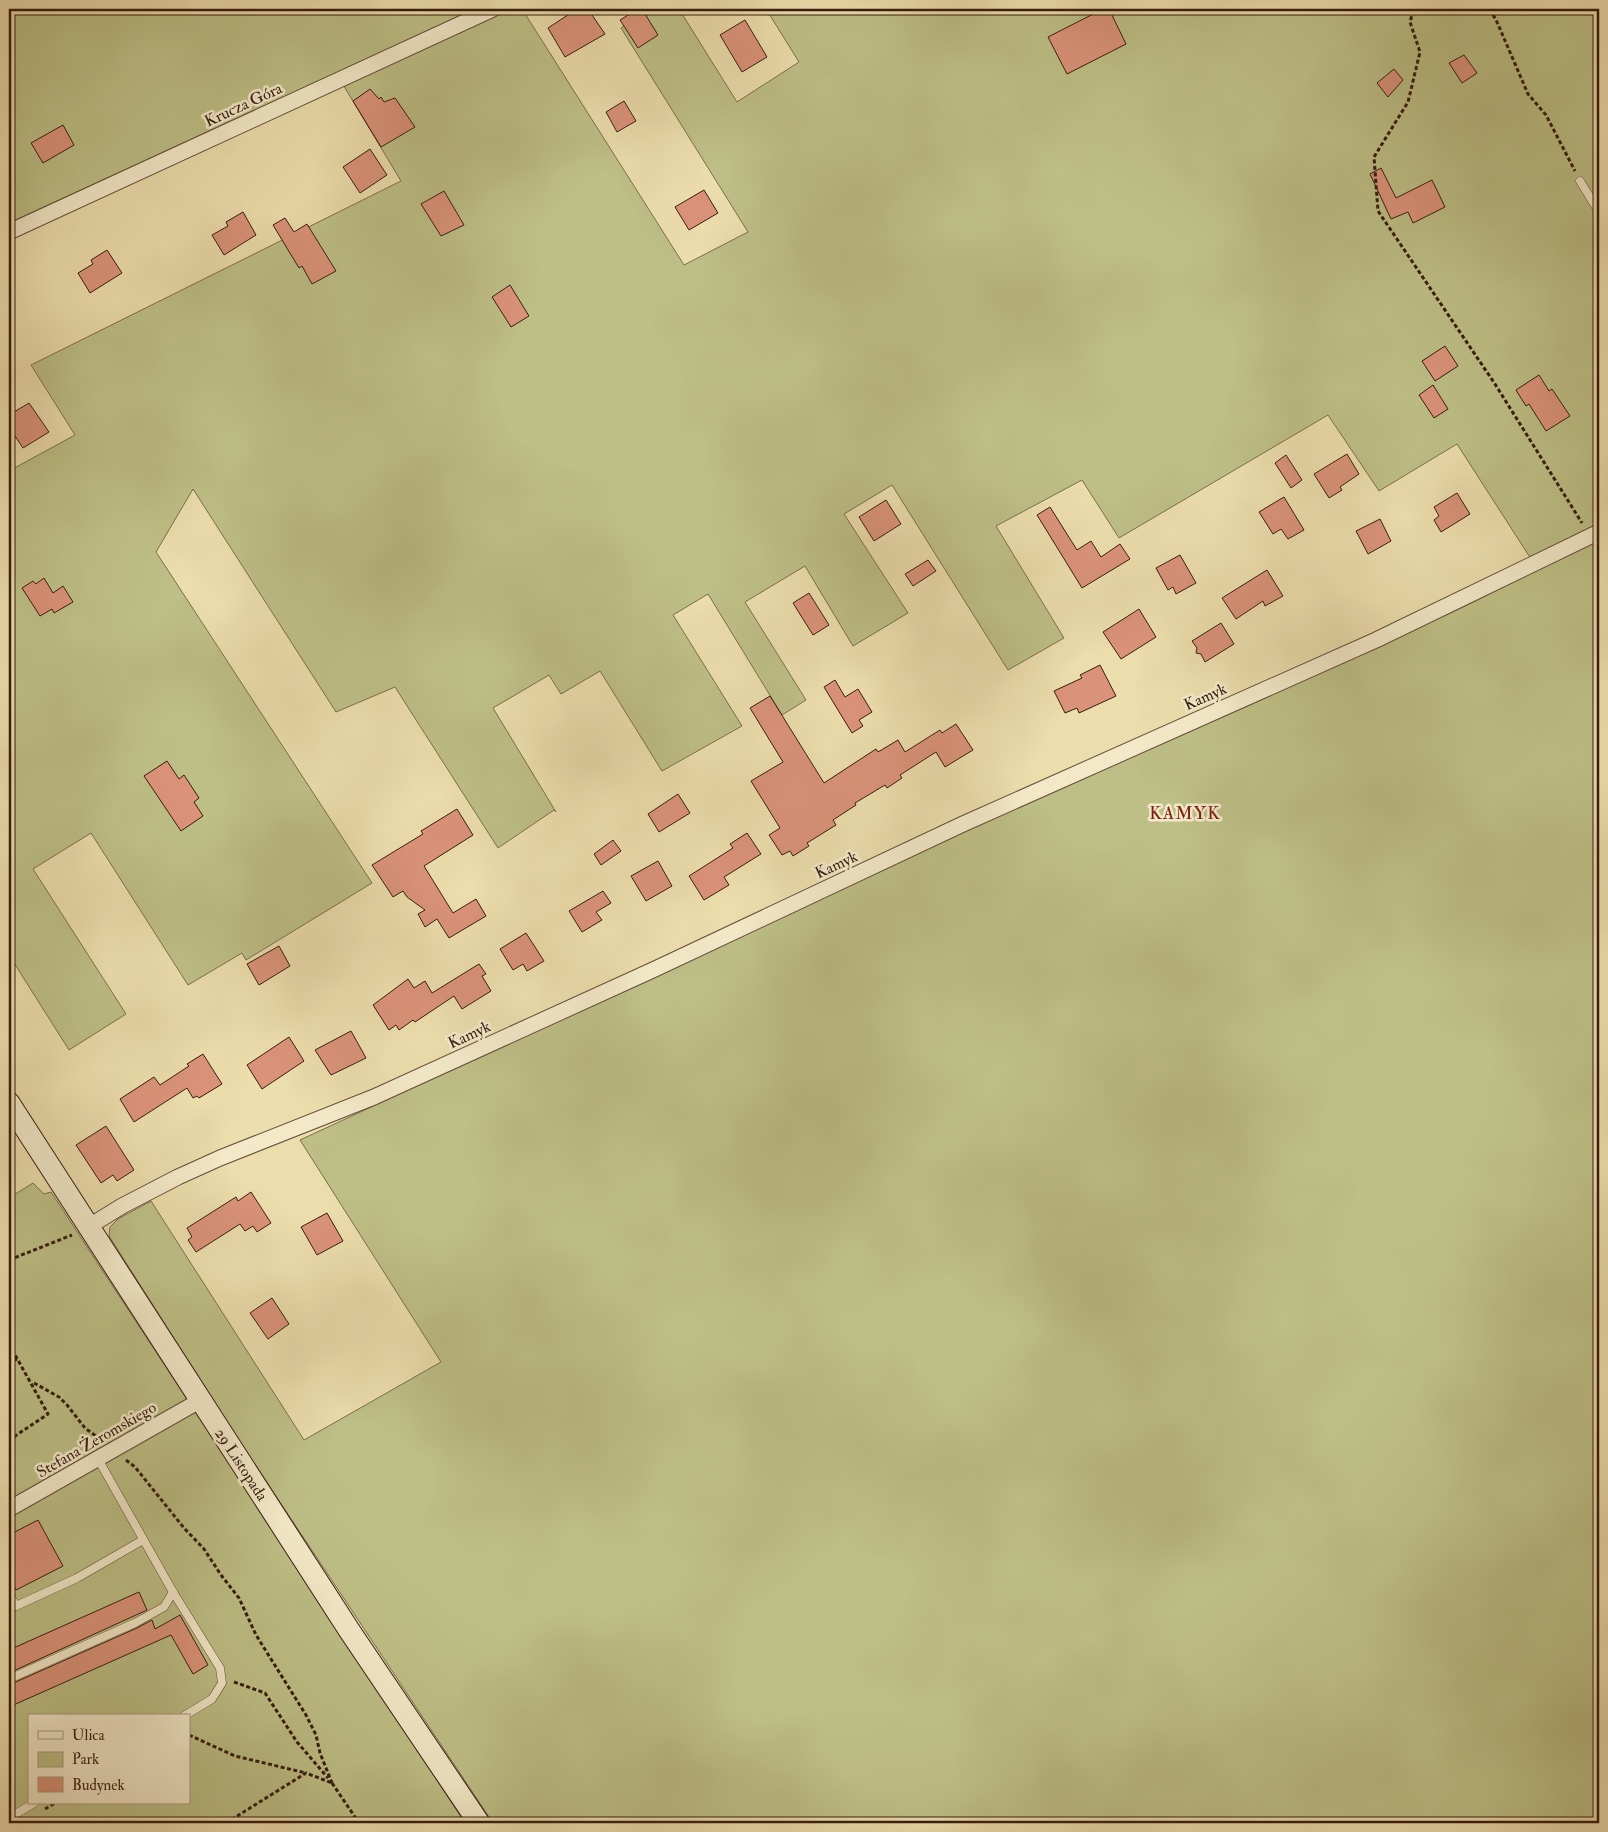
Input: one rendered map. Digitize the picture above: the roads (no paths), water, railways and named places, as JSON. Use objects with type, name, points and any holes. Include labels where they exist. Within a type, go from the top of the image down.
[{"type":"street","name":"Krucza Góra","points":[[9,232],[493,9]]},
{"type":"street","name":"Kamyk","points":[[88,1226],[178,1176],[374,1097],[655,969],[963,824],[1385,636],[1595,534]]},
{"type":"street","name":"29 Listopada","points":[[9,1103],[344,1622],[479,1823]]},
{"type":"street","name":"Stefana Żeromskiego","points":[[9,1509],[201,1400]]},
{"type":"lane","points":[[1580,180],[1599,212]]},
{"type":"lane","points":[[98,1459],[173,1592],[220,1668],[222,1683],[212,1700],[188,1714]]},
{"type":"lane","points":[[9,1594],[16,1606],[77,1578],[143,1540]]},
{"type":"lane","points":[[9,1679],[135,1623],[164,1607],[173,1592]]},
{"type":"lane","points":[[9,1818],[32,1804]]},
{"type":"district","name":"KAMYK","points":[[1185,813]]}]
